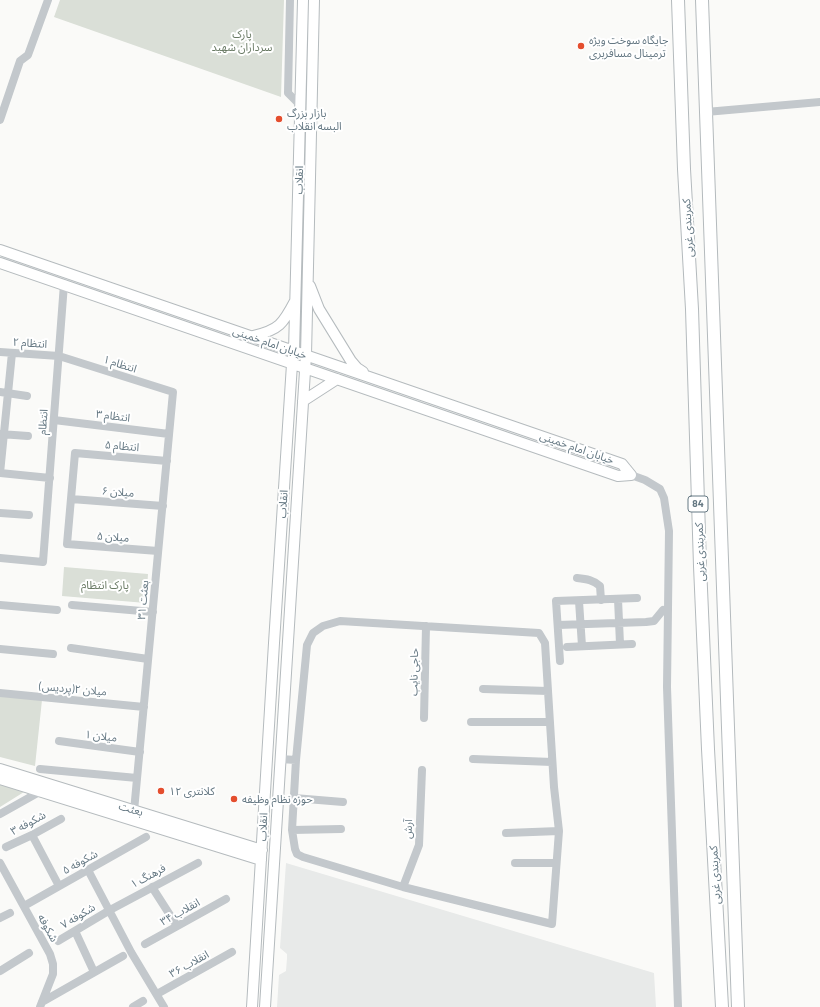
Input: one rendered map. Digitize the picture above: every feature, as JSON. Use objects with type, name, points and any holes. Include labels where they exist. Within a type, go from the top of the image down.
[{"type":"highway","name":"کمربندی غربی","points":[[678,0],[684,169],[692,309],[700,566],[722,1007]]},
{"type":"highway","name":"کمربندی غربی","points":[[702,0],[738,1007]]},
{"type":"main road","name":"انقلاب","points":[[252,1007],[274,643],[294,351],[303,0]]},
{"type":"main road","name":"انقلاب","points":[[265,1007],[306,355],[314,0]]},
{"type":"main road","name":"خیابان امام خمینی","points":[[0,250],[622,464],[632,475]]},
{"type":"main road","name":"خیابان امام خمینی","points":[[0,263],[618,476],[632,475]]},
{"type":"main road","points":[[308,281],[319,309],[351,361],[357,368],[372,378]]},
{"type":"main road","points":[[252,336],[267,333],[278,328],[286,318],[296,299]]},
{"type":"main road","points":[[303,401],[337,379]]},
{"type":"main road","points":[[291,388],[303,389]]},
{"type":"main road","points":[[274,643],[288,644]]},
{"type":"main road","name":"بعثت","points":[[0,769],[132,815],[261,855]]},
{"type":"main road","name":"بعثت","points":[[0,779],[132,815]]},
{"type":"street","points":[[0,120],[20,61],[28,55],[48,0]]},
{"type":"street","points":[[290,0],[288,93],[301,106]]},
{"type":"street","points":[[706,112],[820,102]]},
{"type":"street","name":"انتظام","points":[[0,558],[44,562],[64,284]]},
{"type":"street","name":"انتظام ۲","points":[[0,352],[59,356]]},
{"type":"street","points":[[12,353],[4,393],[0,474],[50,478]]},
{"type":"street","name":"انتظام ۱","points":[[59,356],[173,392]]},
{"type":"street","name":"بعثت ۳۱","points":[[132,815],[140,752],[173,392]]},
{"type":"street","points":[[4,393],[27,396]]},
{"type":"street","name":"انتظام ۳","points":[[54,420],[169,434]]},
{"type":"street","points":[[2,434],[28,436]]},
{"type":"street","name":"انتظام ۵","points":[[71,500],[75,453],[167,461]]},
{"type":"street","points":[[632,475],[645,480],[660,489],[664,498],[668,531],[667,687],[678,1007]]},
{"type":"street","name":"میلان ۶","points":[[71,500],[163,506]]},
{"type":"street","name":"میلان ۵","points":[[71,500],[67,544],[158,551]]},
{"type":"street","points":[[665,510],[662,687],[672,1007]]},
{"type":"street","points":[[0,513],[29,515]]},
{"type":"street","points":[[577,578],[588,579],[600,586],[601,600]]},
{"type":"street","points":[[560,661],[556,602],[637,598]]},
{"type":"street","points":[[618,599],[620,644]]},
{"type":"street","points":[[579,601],[582,646]]},
{"type":"street","points":[[0,605],[57,610]]},
{"type":"street","points":[[72,605],[153,612]]},
{"type":"street","points":[[558,625],[654,621],[663,610]]},
{"type":"street","points":[[340,621],[426,626],[540,633],[545,643],[552,762],[559,831],[552,924],[404,887],[297,854],[292,830],[296,760],[307,645],[313,633],[323,626],[340,621]]},
{"type":"street","name":"حاجی نایب","points":[[424,718],[426,626]]},
{"type":"street","points":[[567,647],[632,644]]},
{"type":"street","points":[[71,648],[148,659]]},
{"type":"street","points":[[0,649],[54,654]]},
{"type":"street","points":[[483,689],[548,691]]},
{"type":"street","name":"میلان ۲(پردیس)","points":[[0,693],[144,706]]},
{"type":"street","points":[[471,722],[550,722]]},
{"type":"street","name":"میلان ۱","points":[[60,742],[140,752]]},
{"type":"street","points":[[280,759],[296,760]]},
{"type":"street","points":[[473,759],[552,762]]},
{"type":"street","points":[[40,769],[137,778]]},
{"type":"street","name":"آرش","points":[[404,887],[419,844],[422,770]]},
{"type":"street","points":[[0,814],[41,791]]},
{"type":"street","points":[[294,798],[343,802]]},
{"type":"street","name":"شکوفه ۳","points":[[6,847],[61,819]]},
{"type":"street","points":[[292,830],[341,830]]},
{"type":"street","points":[[506,833],[559,831]]},
{"type":"street","points":[[32,835],[59,886]]},
{"type":"street","name":"شکوفه ۵","points":[[24,906],[146,837]]},
{"type":"street","name":"شکوفه","points":[[0,863],[50,954],[53,964],[53,974],[41,1004]]},
{"type":"street","name":"فرهنگ ۱","points":[[110,910],[198,863]]},
{"type":"street","points":[[515,863],[556,863]]},
{"type":"street","points":[[88,870],[131,952],[164,1007]]},
{"type":"street","points":[[152,887],[177,926]]},
{"type":"street","name":"انقلاب ۳۴","points":[[145,944],[226,899]]},
{"type":"street","name":"شکوفه ۷","points":[[58,941],[110,910]]},
{"type":"street","points":[[0,918],[10,913]]},
{"type":"street","points":[[74,931],[94,972]]},
{"type":"street","name":"انقلاب ۳۶","points":[[157,994],[232,952]]},
{"type":"street","points":[[0,970],[29,953]]},
{"type":"street","points":[[41,1004],[123,956]]},
{"type":"street","points":[[133,1007],[143,1001]]},
{"type":"shaded area","points":[[286,863],[654,973],[656,1007],[277,1007],[279,975],[286,971],[287,958],[287,954],[280,948]]},
{"type":"green space","name":"پارک سرداران شهید","points":[[60,0],[284,0],[281,97],[54,17]]},
{"type":"green space","name":"پارک انتظام","points":[[64,567],[148,574],[146,603],[62,596]]},
{"type":"green space","points":[[0,696],[42,700],[35,766],[0,757]]},
{"type":"green space","points":[[0,783],[24,790],[24,792],[0,807]]},
{"type":"place","name":"جایگاه سوخت ویژه ترمینال مسافربری","points":[[581,46]]},
{"type":"place","name":"بازار بزرگ البسه انقلاب","points":[[279,119]]},
{"type":"place","name":"کلانتری ۱۲","points":[[161,791]]},
{"type":"place","name":"حوزه نظام وظیفه","points":[[234,799]]}]
